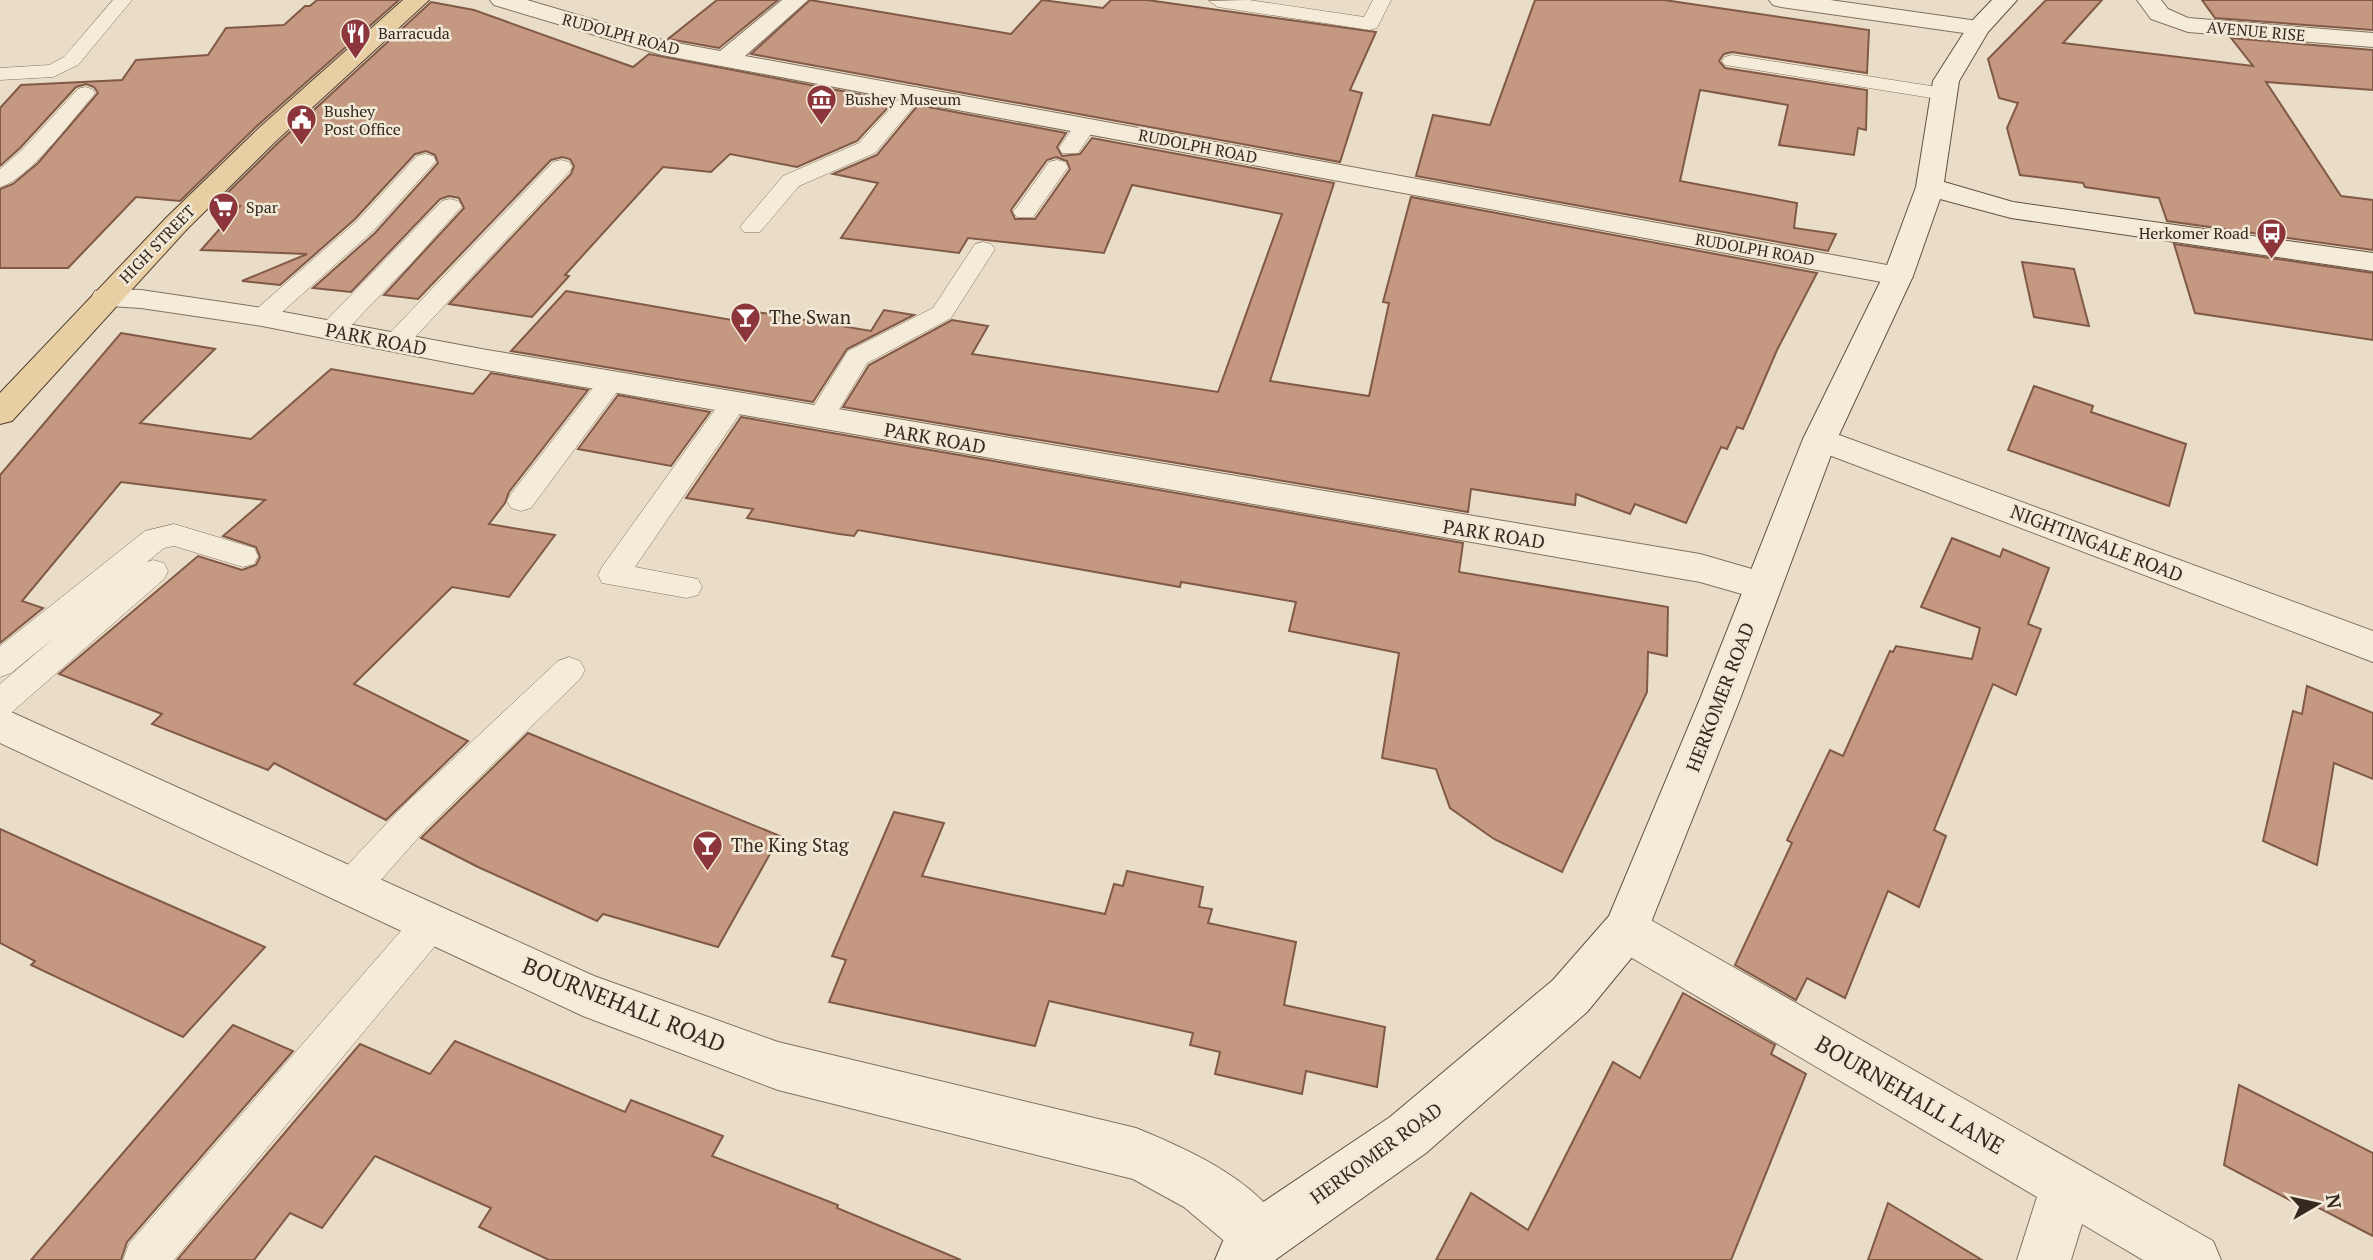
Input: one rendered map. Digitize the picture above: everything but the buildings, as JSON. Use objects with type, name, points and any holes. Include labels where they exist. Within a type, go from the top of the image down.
[{"type":"main road","name":"HIGH STREET","points":[[0,413],[177,223],[268,134],[417,0]]},
{"type":"street","name":"RUDOLPH ROAD","points":[[502,0],[662,48],[1898,276]]},
{"type":"street","points":[[726,59],[796,0]]},
{"type":"street","points":[[1781,0],[1978,28]]},
{"type":"street","name":"HERKOMER ROAD","points":[[1251,1248],[1408,1135],[1570,996],[1626,930],[1720,699],[1820,439],[1898,276],[1930,187],[1946,81],[1978,28],[2005,0]]},
{"type":"street","name":"AVENUE RISE","points":[[2149,0],[2154,10],[2164,17],[2188,25],[2373,40]]},
{"type":"street","points":[[1930,187],[2011,210],[2373,262]]},
{"type":"street","name":"PARK ROAD","points":[[106,298],[141,299],[261,317],[487,360],[1275,498],[1700,568],[1763,586]]},
{"type":"street","name":"NIGHTINGALE ROAD","points":[[1820,439],[2373,647]]},
{"type":"street","name":"BOURNEHALL ROAD","points":[[0,724],[583,993],[778,1066],[1136,1154],[1180,1172],[1221,1200],[1251,1248]]},
{"type":"street","name":"BOURNEHALL LANE","points":[[1626,930],[2194,1260]]},
{"type":"street","points":[[2045,1260],[2067,1185]]},
{"type":"lane","points":[[0,74],[53,71],[71,61],[123,0]]},
{"type":"lane","points":[[1218,1],[1370,24],[1382,0]]},
{"type":"lane","points":[[1732,61],[1944,94]]},
{"type":"lane","points":[[0,180],[30,155],[85,93]]},
{"type":"lane","points":[[752,227],[791,181],[867,148],[915,93]]},
{"type":"lane","points":[[1025,212],[1086,125]]},
{"type":"lane","points":[[261,317],[365,226],[425,161]]},
{"type":"lane","points":[[395,343],[561,167]]},
{"type":"lane","points":[[331,331],[450,206]]},
{"type":"lane","points":[[821,418],[856,357],[942,313],[983,249]]},
{"type":"lane","points":[[521,501],[612,382]]},
{"type":"lane","points":[[687,587],[613,575],[734,403]]},
{"type":"lane","points":[[0,664],[155,539],[174,534],[243,556]]},
{"type":"lane","points":[[0,703],[153,571]]},
{"type":"lane","points":[[352,886],[414,818],[569,670]]},
{"type":"lane","points":[[145,1260],[432,922]]},
{"type":"place","name":"Barracuda","points":[[355,60]]},
{"type":"place","name":"Bushey Museum","points":[[822,126]]},
{"type":"place","name":"Bushey Post Office","points":[[301,147]]},
{"type":"place","name":"Spar","points":[[223,234]]},
{"type":"place","name":"Herkomer Road","points":[[2272,260]]},
{"type":"place","name":"The Swan","points":[[746,344]]},
{"type":"place","name":"The King Stag","points":[[708,872]]}]
